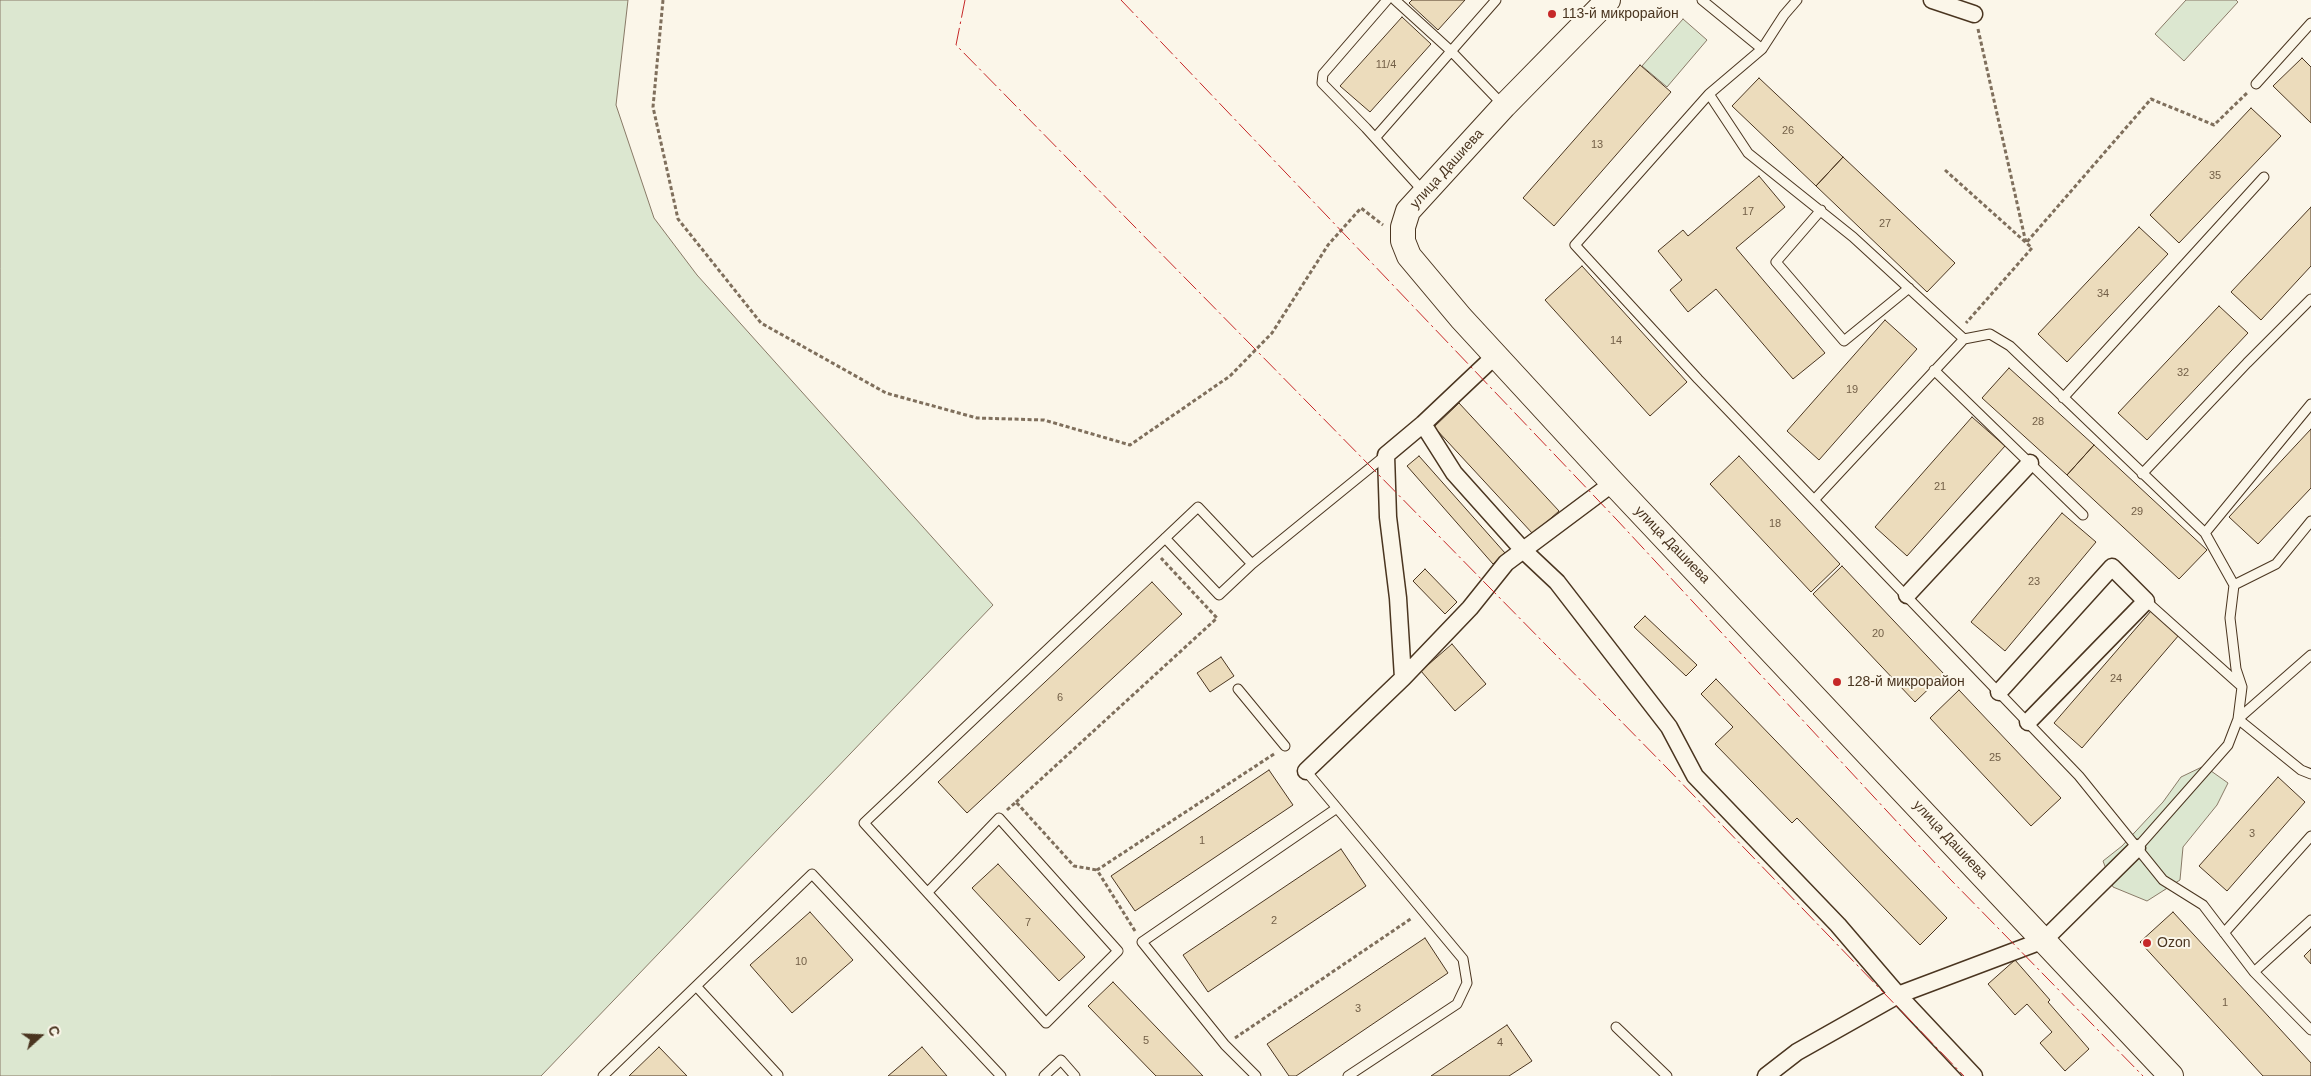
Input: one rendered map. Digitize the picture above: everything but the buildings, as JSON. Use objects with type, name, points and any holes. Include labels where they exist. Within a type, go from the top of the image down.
[{"type":"street","name":"улица Дашиева","points":[[1608,0],[1504,106],[1408,211],[1403,227],[1403,241],[1410,256],[1419,270],[1613,483],[2171,1076]]},
{"type":"street","points":[[1932,0],[1974,14]]},
{"type":"street","points":[[1403,678],[1398,598],[1388,517],[1386,456],[1496,355]]},
{"type":"street","points":[[1423,424],[1454,473],[1523,550],[1557,582],[1669,728],[1695,776],[1838,925],[1898,995],[1974,1076]]},
{"type":"street","points":[[1906,595],[2030,463]]},
{"type":"street","points":[[1306,771],[1403,678],[1470,608],[1506,563],[1613,483]]},
{"type":"street","points":[[1999,692],[2112,568],[2146,601],[2028,722]]},
{"type":"street","points":[[1766,1076],[1797,1052],[1898,995],[2044,940],[2136,848]]},
{"type":"lane","points":[[1388,0],[1323,74],[1322,83],[1424,192]]},
{"type":"lane","points":[[1395,0],[1451,51],[1504,106]]},
{"type":"lane","points":[[1375,138],[1496,0]]},
{"type":"lane","points":[[1702,0],[1762,49]]},
{"type":"lane","points":[[1797,0],[1784,15],[1762,49],[1709,94],[1575,245],[1698,379],[2028,722],[2078,776],[2164,880],[2203,906],[2254,972],[2311,1030]]},
{"type":"lane","points":[[2256,84],[2310,24]]},
{"type":"lane","points":[[1709,94],[1748,152],[1821,210],[1960,336],[1990,334],[2010,346],[2205,533],[2234,585],[2230,618],[2236,669],[2242,687],[2238,719],[2228,745],[2136,848]]},
{"type":"lane","points":[[2063,398],[2264,177]]},
{"type":"lane","points":[[1821,210],[1776,262],[1844,341],[1909,288]]},
{"type":"lane","points":[[2142,474],[2246,364],[2311,299]]},
{"type":"lane","points":[[1815,499],[1934,370],[1960,336]]},
{"type":"lane","points":[[1934,370],[2083,515]]},
{"type":"lane","points":[[2205,533],[2311,404]]},
{"type":"lane","points":[[1165,538],[1219,595],[1252,564],[1386,456]]},
{"type":"lane","points":[[928,892],[999,818],[1118,951],[1046,1024],[928,892],[864,824],[1198,507],[1252,564]]},
{"type":"lane","points":[[2234,585],[2276,564],[2311,522]]},
{"type":"lane","points":[[2146,601],[2242,687]]},
{"type":"lane","points":[[2238,719],[2311,655]]},
{"type":"lane","points":[[1238,690],[1286,746]]},
{"type":"lane","points":[[2238,719],[2300,770],[2311,774]]},
{"type":"lane","points":[[1306,771],[1463,960],[1467,983],[1457,1004],[1348,1076]]},
{"type":"lane","points":[[1256,1076],[1225,1045],[1142,942],[1337,808]]},
{"type":"lane","points":[[2224,933],[2311,836]]},
{"type":"lane","points":[[603,1076],[812,874],[1001,1076]]},
{"type":"lane","points":[[2254,972],[2311,920]]},
{"type":"lane","points":[[696,986],[778,1075]]},
{"type":"lane","points":[[1616,1027],[1667,1076]]},
{"type":"lane","points":[[1044,1076],[1061,1060],[1075,1076]]},
{"type":"path","points":[[663,0],[653,106],[678,219],[761,323],[886,393],[977,418],[1044,420],[1130,445],[1230,376],[1272,333],[1328,245],[1361,208],[1403,241]]},
{"type":"path","points":[[1974,14],[2026,243]]},
{"type":"path","points":[[2026,243],[2151,98],[2214,125],[2256,84]]},
{"type":"path","points":[[1945,170],[2032,248],[1960,336]]},
{"type":"path","points":[[999,818],[1216,618],[1154,549]]},
{"type":"path","points":[[1016,802],[1074,866],[1097,870],[1286,746]]},
{"type":"path","points":[[1097,870],[1142,942]]},
{"type":"path","points":[[1225,1045],[1423,911]]},
{"type":"green space","points":[[0,0],[628,0],[616,105],[654,218],[697,275],[993,605],[541,1076],[0,1076]]},
{"type":"green space","points":[[2186,0],[2236,0],[2238,2],[2184,61],[2155,34]]},
{"type":"green space","points":[[1683,19],[1707,40],[1667,87],[1642,66]]},
{"type":"green space","points":[[2204,766],[2228,783],[2217,805],[2183,847],[2180,880],[2147,901],[2113,887],[2103,861],[2122,846],[2163,802],[2181,777]]},
{"type":"power","points":[[965,0],[956,45],[1668,769],[1964,1076]]},
{"type":"power","points":[[1121,0],[1617,520],[1950,879],[2143,1076]]},
{"type":"place","name":"113-й микрорайон","points":[[1552,14]]},
{"type":"place","name":"128-й микрорайон","points":[[1837,682]]},
{"type":"place","name":"Ozon","points":[[2147,943]]}]
